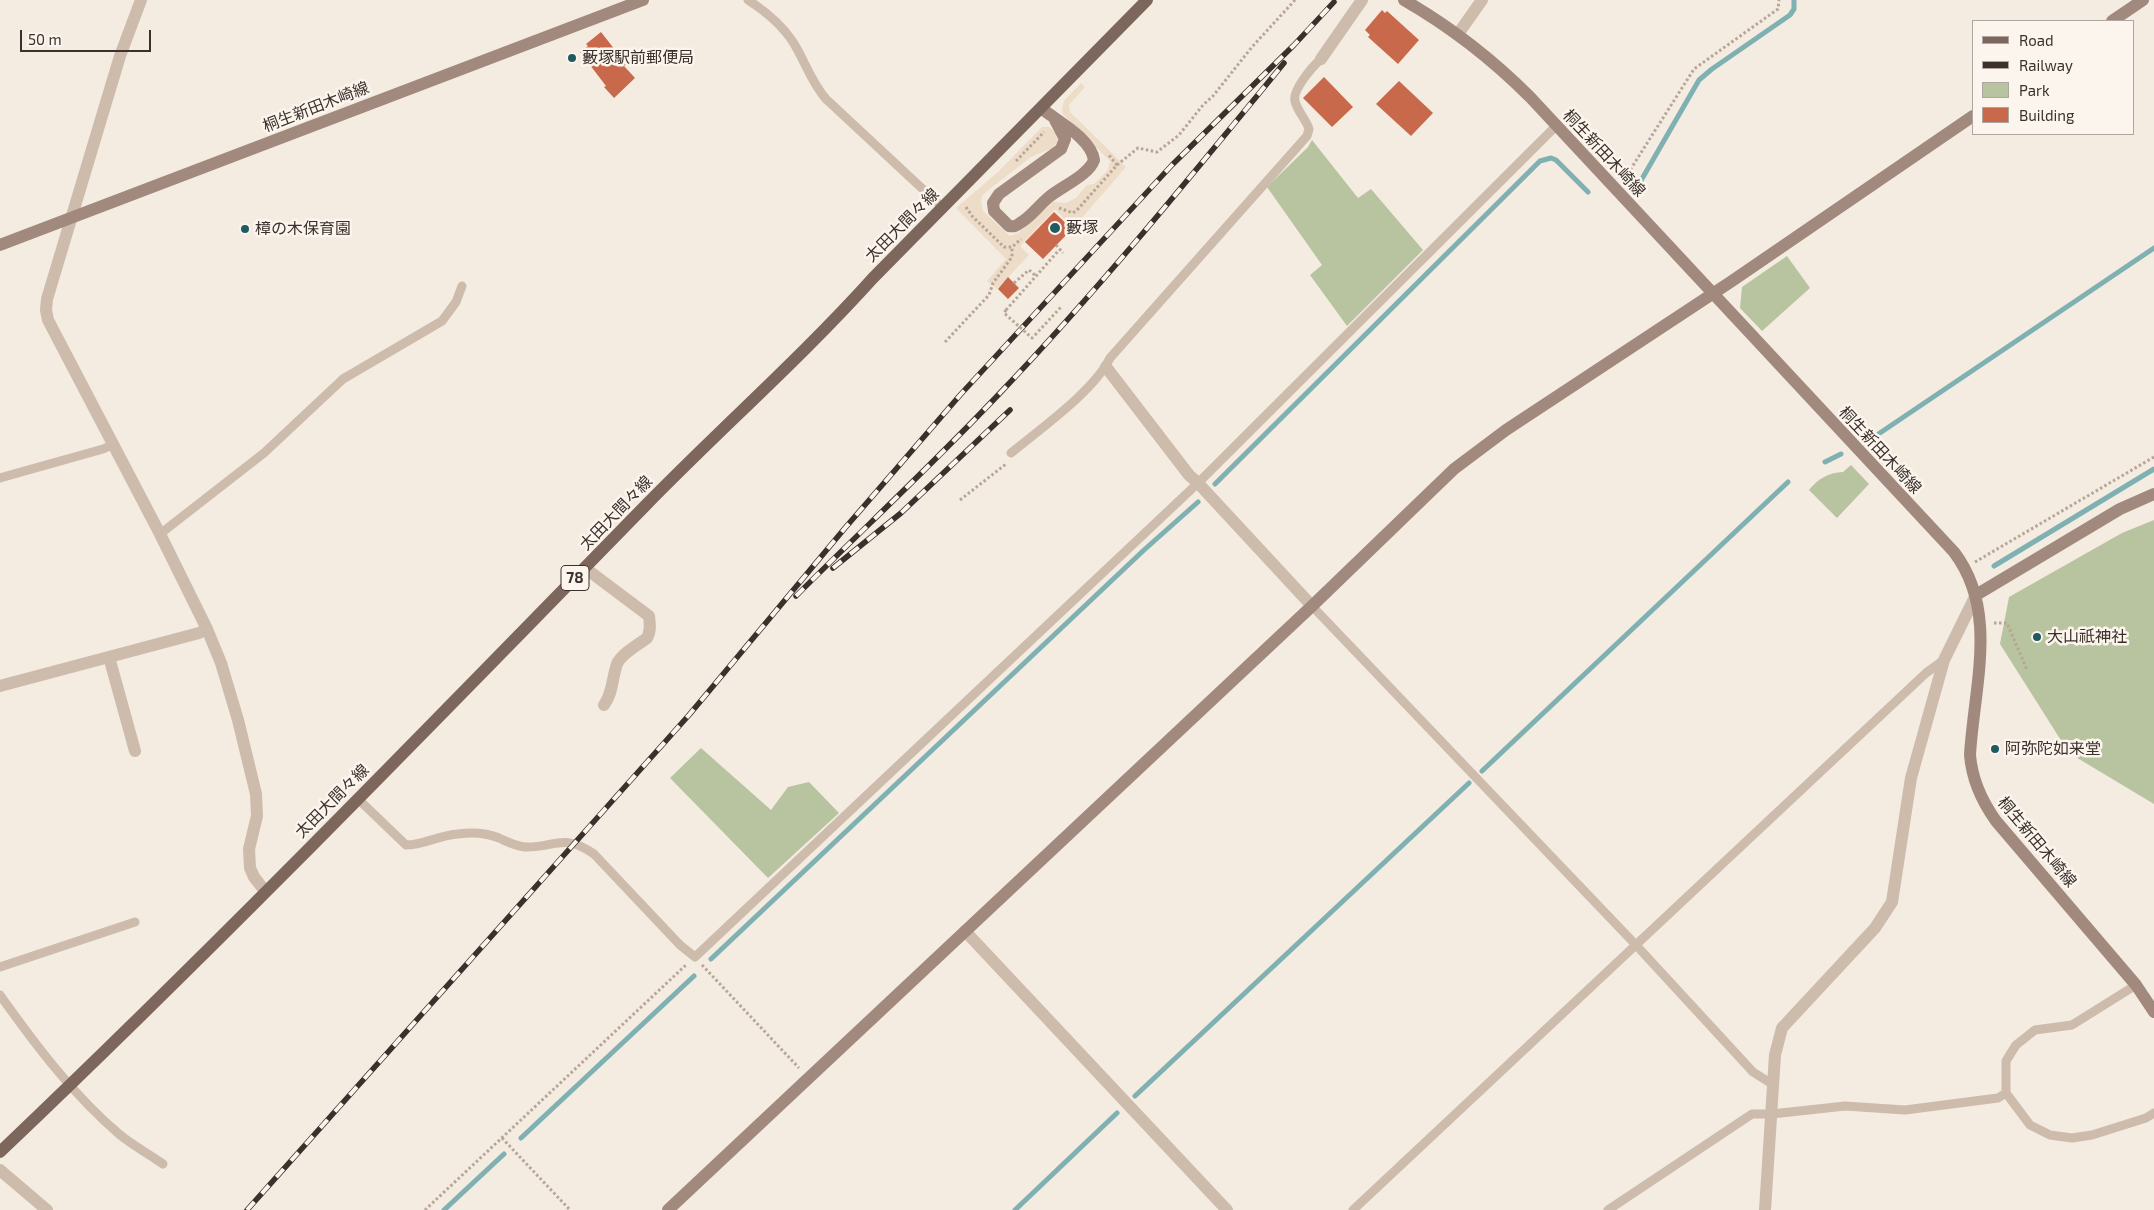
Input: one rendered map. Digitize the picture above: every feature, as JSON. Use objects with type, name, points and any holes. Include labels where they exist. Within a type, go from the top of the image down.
[{"type":"main road","name":"太田大間々線","points":[[0,1152],[71,1085],[647,504],[840,314],[872,278],[1148,0]]},
{"type":"street","points":[[141,0],[120,56],[47,299],[46,310],[48,320],[160,534],[207,629],[228,682],[256,794],[257,816],[249,849],[249,861],[254,877],[265,891]]},
{"type":"street","name":"桐生新田木崎線","points":[[0,245],[643,0]]},
{"type":"street","points":[[1322,59],[1362,0]]},
{"type":"street","name":"桐生新田木崎線","points":[[1404,0],[1458,34],[1504,72],[1615,188],[1954,552],[1966,568],[1976,595],[1982,623],[1970,755],[1971,768],[1980,797],[1996,821],[2136,985],[2154,1012]]},
{"type":"street","points":[[1458,34],[1482,0]]},
{"type":"street","points":[[2113,20],[2143,0]]},
{"type":"street","points":[[1041,108],[1055,120],[1070,129],[1091,150],[1093,156],[1092,164],[1066,187],[1050,196],[1022,222],[1014,227],[1009,226],[994,211],[993,203],[999,194],[1061,149],[1065,140],[1055,120]]},
{"type":"street","points":[[668,1210],[1312,606],[1454,469],[1506,430],[1712,294],[1972,117]]},
{"type":"street","points":[[1106,367],[1183,468],[1312,606]]},
{"type":"street","points":[[1765,1210],[1774,1055],[1782,1028],[1875,928],[1892,902],[1911,778],[1944,660],[1976,595],[2120,509],[2154,494]]},
{"type":"street","points":[[585,568],[649,616],[650,622],[647,638],[617,664],[611,693],[604,705]]},
{"type":"street","points":[[0,686],[199,634],[207,629]]},
{"type":"street","points":[[109,657],[135,751]]},
{"type":"street","points":[[965,932],[1227,1210]]},
{"type":"street","points":[[0,1170],[46,1210]]},
{"type":"lane","points":[[748,0],[781,26],[793,41],[818,90],[826,99],[942,207]]},
{"type":"lane","points":[[1011,453],[1073,402],[1106,367],[1110,358],[1307,136],[1309,129],[1297,106],[1295,94],[1304,79],[1322,59]]},
{"type":"lane","points":[[357,798],[406,845],[449,835],[472,833],[489,835],[512,845],[524,847],[561,842],[584,847],[594,854],[680,946],[695,957],[1198,483],[1556,126]]},
{"type":"lane","points":[[160,534],[264,453],[343,379],[442,321],[456,302],[462,286]]},
{"type":"lane","points":[[0,478],[103,450],[112,444]]},
{"type":"lane","points":[[1312,606],[1635,944],[1753,1072],[1772,1084]]},
{"type":"lane","points":[[1353,1210],[1926,673],[1944,660]]},
{"type":"lane","points":[[0,967],[135,922]]},
{"type":"lane","points":[[2136,985],[2072,1025],[2035,1030],[2016,1045],[2006,1061],[2006,1093],[2030,1125],[2050,1135],[2072,1138],[2092,1135],[2146,1118],[2154,1113]]},
{"type":"lane","points":[[0,995],[71,1085],[121,1136],[163,1164]]},
{"type":"lane","points":[[1608,1210],[1752,1114],[1772,1114],[1845,1106],[1905,1110],[1998,1098],[2006,1093]]},
{"type":"path","points":[[1117,165],[1138,148],[1156,152],[1179,135],[1252,47],[1295,0]]},
{"type":"path","points":[[1615,188],[1628,176],[1694,68],[1778,9],[1779,0]]},
{"type":"path","points":[[1056,245],[1063,253]]},
{"type":"path","points":[[945,342],[989,295],[993,283],[1012,257],[1012,247]]},
{"type":"path","points":[[1059,250],[1004,313],[1032,338],[1060,307]]},
{"type":"path","points":[[1014,283],[1029,270],[1035,278]]},
{"type":"path","points":[[960,500],[1009,462],[1011,453]]},
{"type":"path","points":[[1966,568],[2154,457]]},
{"type":"path","points":[[1994,623],[2007,623],[2027,670]]},
{"type":"path","points":[[425,1210],[695,957],[809,1078]]},
{"type":"path","points":[[502,1138],[570,1210]]},
{"type":"green space","points":[[1312,140],[1358,198],[1371,189],[1423,250],[1347,326],[1310,275],[1322,265],[1267,187],[1308,147]]},
{"type":"green space","points":[[1787,256],[1810,288],[1762,331],[1740,308],[1742,287]]},
{"type":"green space","points":[[1851,465],[1869,484],[1837,518],[1809,490],[1824,477],[1843,472]]},
{"type":"green space","points":[[2154,520],[2154,804],[2069,753],[2000,644],[2009,597],[2122,533]]},
{"type":"green space","points":[[701,748],[771,810],[788,787],[809,782],[839,813],[768,878],[670,778]]},
{"type":"shaded area","points":[[1081,83],[1085,87],[1069,105],[1070,112],[1126,167],[1073,228],[1055,209],[1020,246],[1029,255],[997,289],[987,281],[1006,259],[956,208],[999,171],[1042,127],[1049,127],[1055,132],[1058,140],[1055,145],[1031,157],[982,196],[983,211],[1010,236],[1018,233],[1053,202],[1066,203],[1076,198],[1087,185],[1094,184],[1108,170],[1110,161],[1062,113],[1064,101]]},
{"type":"building","points":[[1382,10],[1385,13],[1387,11],[1419,40],[1398,64],[1368,37],[1370,35],[1365,30]]},
{"type":"building","points":[[601,32],[626,64],[624,66],[635,78],[614,98],[604,87],[606,86],[580,52],[588,46],[586,44]]},
{"type":"building","points":[[1324,77],[1353,107],[1332,127],[1303,98]]},
{"type":"building","points":[[1399,81],[1433,113],[1411,136],[1376,104]]},
{"type":"building","points":[[1054,212],[1072,229],[1043,259],[1025,242]]},
{"type":"building","points":[[1008,277],[1019,288],[1008,299],[998,289]]},
{"type":"waterway","points":[[1639,184],[1699,80],[1790,15],[1794,9],[1794,0]]},
{"type":"waterway","points":[[1215,484],[1540,161],[1551,158],[1556,160],[1588,192]]},
{"type":"waterway","points":[[1871,439],[2154,248]]},
{"type":"waterway","points":[[1825,462],[1841,454]]},
{"type":"waterway","points":[[1994,566],[2154,469]]},
{"type":"waterway","points":[[1482,771],[1788,482]]},
{"type":"waterway","points":[[711,959],[1144,550],[1198,502]]},
{"type":"waterway","points":[[1135,1096],[1469,783]]},
{"type":"waterway","points":[[521,1138],[694,976]]},
{"type":"waterway","points":[[1015,1210],[1117,1113]]},
{"type":"waterway","points":[[444,1210],[504,1154]]},
{"type":"railway","points":[[247,1210],[689,715],[845,528],[961,394],[1172,165],[1294,45],[1334,2]]},
{"type":"railway","points":[[796,596],[950,445],[1074,313],[1145,231],[1284,63]]},
{"type":"railway","points":[[833,568],[901,513],[1010,410]]},
{"type":"place","name":"藪塚駅前郵便局","points":[[572,58]]},
{"type":"place","name":"藪塚","points":[[1055,228]]},
{"type":"place","name":"樟の木保育園","points":[[245,229]]},
{"type":"place","name":"大山祇神社","points":[[2037,637]]},
{"type":"place","name":"阿弥陀如来堂","points":[[1995,749]]}]
